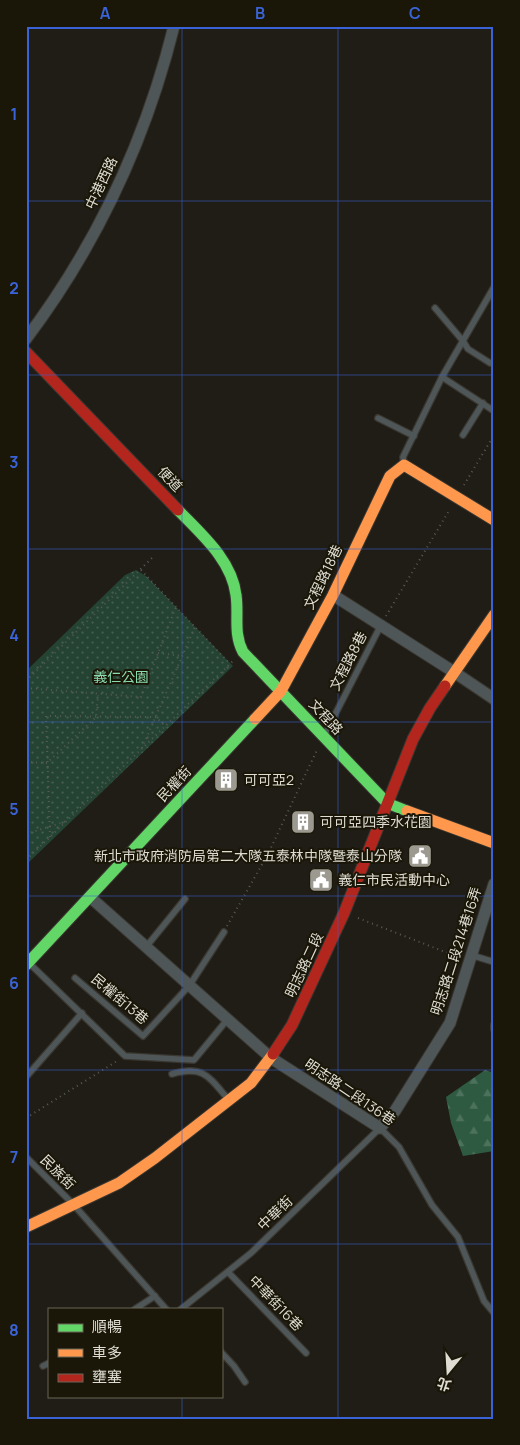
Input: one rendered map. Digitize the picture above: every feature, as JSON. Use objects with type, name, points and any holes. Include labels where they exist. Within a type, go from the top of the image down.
[{"type":"street","name":"中港西路","points":[[26,339],[48,311],[70,277],[113,196],[147,115],[174,26]]},
{"type":"street","name":"便道","points":[[26,352],[205,538],[221,558],[231,577],[236,594],[236,637],[238,645],[243,652]]},
{"type":"street","points":[[404,465],[494,520]]},
{"type":"street","name":"文程路18巷","points":[[280,691],[333,595],[390,476],[404,465]]},
{"type":"street","points":[[333,595],[494,699]]},
{"type":"street","name":"明志路二段","points":[[26,1227],[134,1173],[230,1100],[250,1082],[271,1058],[292,1025],[344,912],[413,739],[430,708],[494,615]]},
{"type":"street","name":"文程路","points":[[243,652],[387,803]]},
{"type":"street","name":"民權街","points":[[27,963],[280,691]]},
{"type":"street","points":[[387,803],[494,843]]},
{"type":"street","name":"明志路二段214巷16弄","points":[[380,1128],[395,1111],[450,1023],[494,884]]},
{"type":"street","points":[[90,897],[271,1058]]},
{"type":"street","name":"明志路二段136巷","points":[[271,1058],[380,1128]]},
{"type":"lane","points":[[404,465],[403,457],[442,377],[494,287]]},
{"type":"lane","points":[[435,308],[468,349],[490,363],[494,362]]},
{"type":"lane","points":[[442,377],[494,411]]},
{"type":"lane","points":[[463,435],[483,403]]},
{"type":"lane","points":[[378,418],[414,436]]},
{"type":"lane","name":"文程路8巷","points":[[324,736],[381,625]]},
{"type":"lane","points":[[146,947],[185,899]]},
{"type":"lane","points":[[190,986],[224,932]]},
{"type":"lane","points":[[470,958],[494,962]]},
{"type":"lane","points":[[27,963],[82,1013],[125,1056],[194,1060],[227,1020]]},
{"type":"lane","name":"民權街13巷","points":[[75,978],[143,1036],[190,986]]},
{"type":"lane","points":[[26,1077],[82,1013]]},
{"type":"lane","points":[[494,1024],[494,1029]]},
{"type":"lane","points":[[172,1074],[196,1071],[209,1076],[230,1100]]},
{"type":"lane","name":"中華街","points":[[182,1308],[251,1253],[380,1128]]},
{"type":"lane","name":"明志路二段136巷","points":[[380,1128],[399,1147],[432,1206],[458,1237],[484,1301],[494,1313]]},
{"type":"lane","name":"民族街","points":[[26,1157],[73,1204]]},
{"type":"lane","points":[[73,1204],[165,1308]]},
{"type":"lane","name":"中華街16巷","points":[[228,1272],[306,1353]]},
{"type":"lane","points":[[137,1308],[155,1296]]},
{"type":"lane","points":[[222,1353],[245,1382]]},
{"type":"path","points":[[381,625],[494,435]]},
{"type":"path","points":[[26,681],[153,557]]},
{"type":"path","points":[[141,569],[230,664]]},
{"type":"path","points":[[26,688],[141,697],[176,607]]},
{"type":"path","points":[[142,749],[195,626]]},
{"type":"path","points":[[26,860],[243,652]]},
{"type":"path","points":[[158,653],[182,656]]},
{"type":"path","points":[[26,762],[47,763],[96,717],[98,694]]},
{"type":"path","points":[[50,838],[46,716],[156,717],[166,726]]},
{"type":"path","points":[[224,932],[268,854],[324,736]]},
{"type":"path","points":[[26,834],[68,820]]},
{"type":"path","points":[[344,912],[470,958]]},
{"type":"path","points":[[26,1118],[125,1056]]},
{"type":"green space","name":"義仁公園","points":[[136,570],[146,576],[233,666],[26,865],[26,671],[125,575]]},
{"type":"green space","points":[[485,1070],[494,1073],[494,1151],[463,1156],[451,1123],[446,1097]]},
{"type":"traffic: fast","points":[[178,510],[214,548],[228,570],[236,595],[237,631],[243,652],[387,803],[407,811]]},
{"type":"traffic: fast","points":[[26,965],[255,719]]},
{"type":"traffic: slow","points":[[255,719],[281,691],[333,595],[390,476],[404,465],[494,520]]},
{"type":"traffic: slow","points":[[445,686],[494,615]]},
{"type":"traffic: slow","points":[[407,811],[494,843]]},
{"type":"traffic: slow","points":[[26,1227],[119,1183],[155,1158],[251,1083],[273,1054]]},
{"type":"traffic: jam","points":[[26,352],[178,510]]},
{"type":"traffic: jam","points":[[273,1054],[292,1025],[344,913],[413,739],[445,686]]},
{"type":"place","name":"可可亞2","points":[[226,780]]},
{"type":"place","name":"可可亞四季水花園","points":[[303,822]]},
{"type":"place","name":"新北市政府消防局第二大隊五泰林中隊暨泰山分隊","points":[[420,856]]},
{"type":"place","name":"義仁市民活動中心","points":[[321,880]]}]
